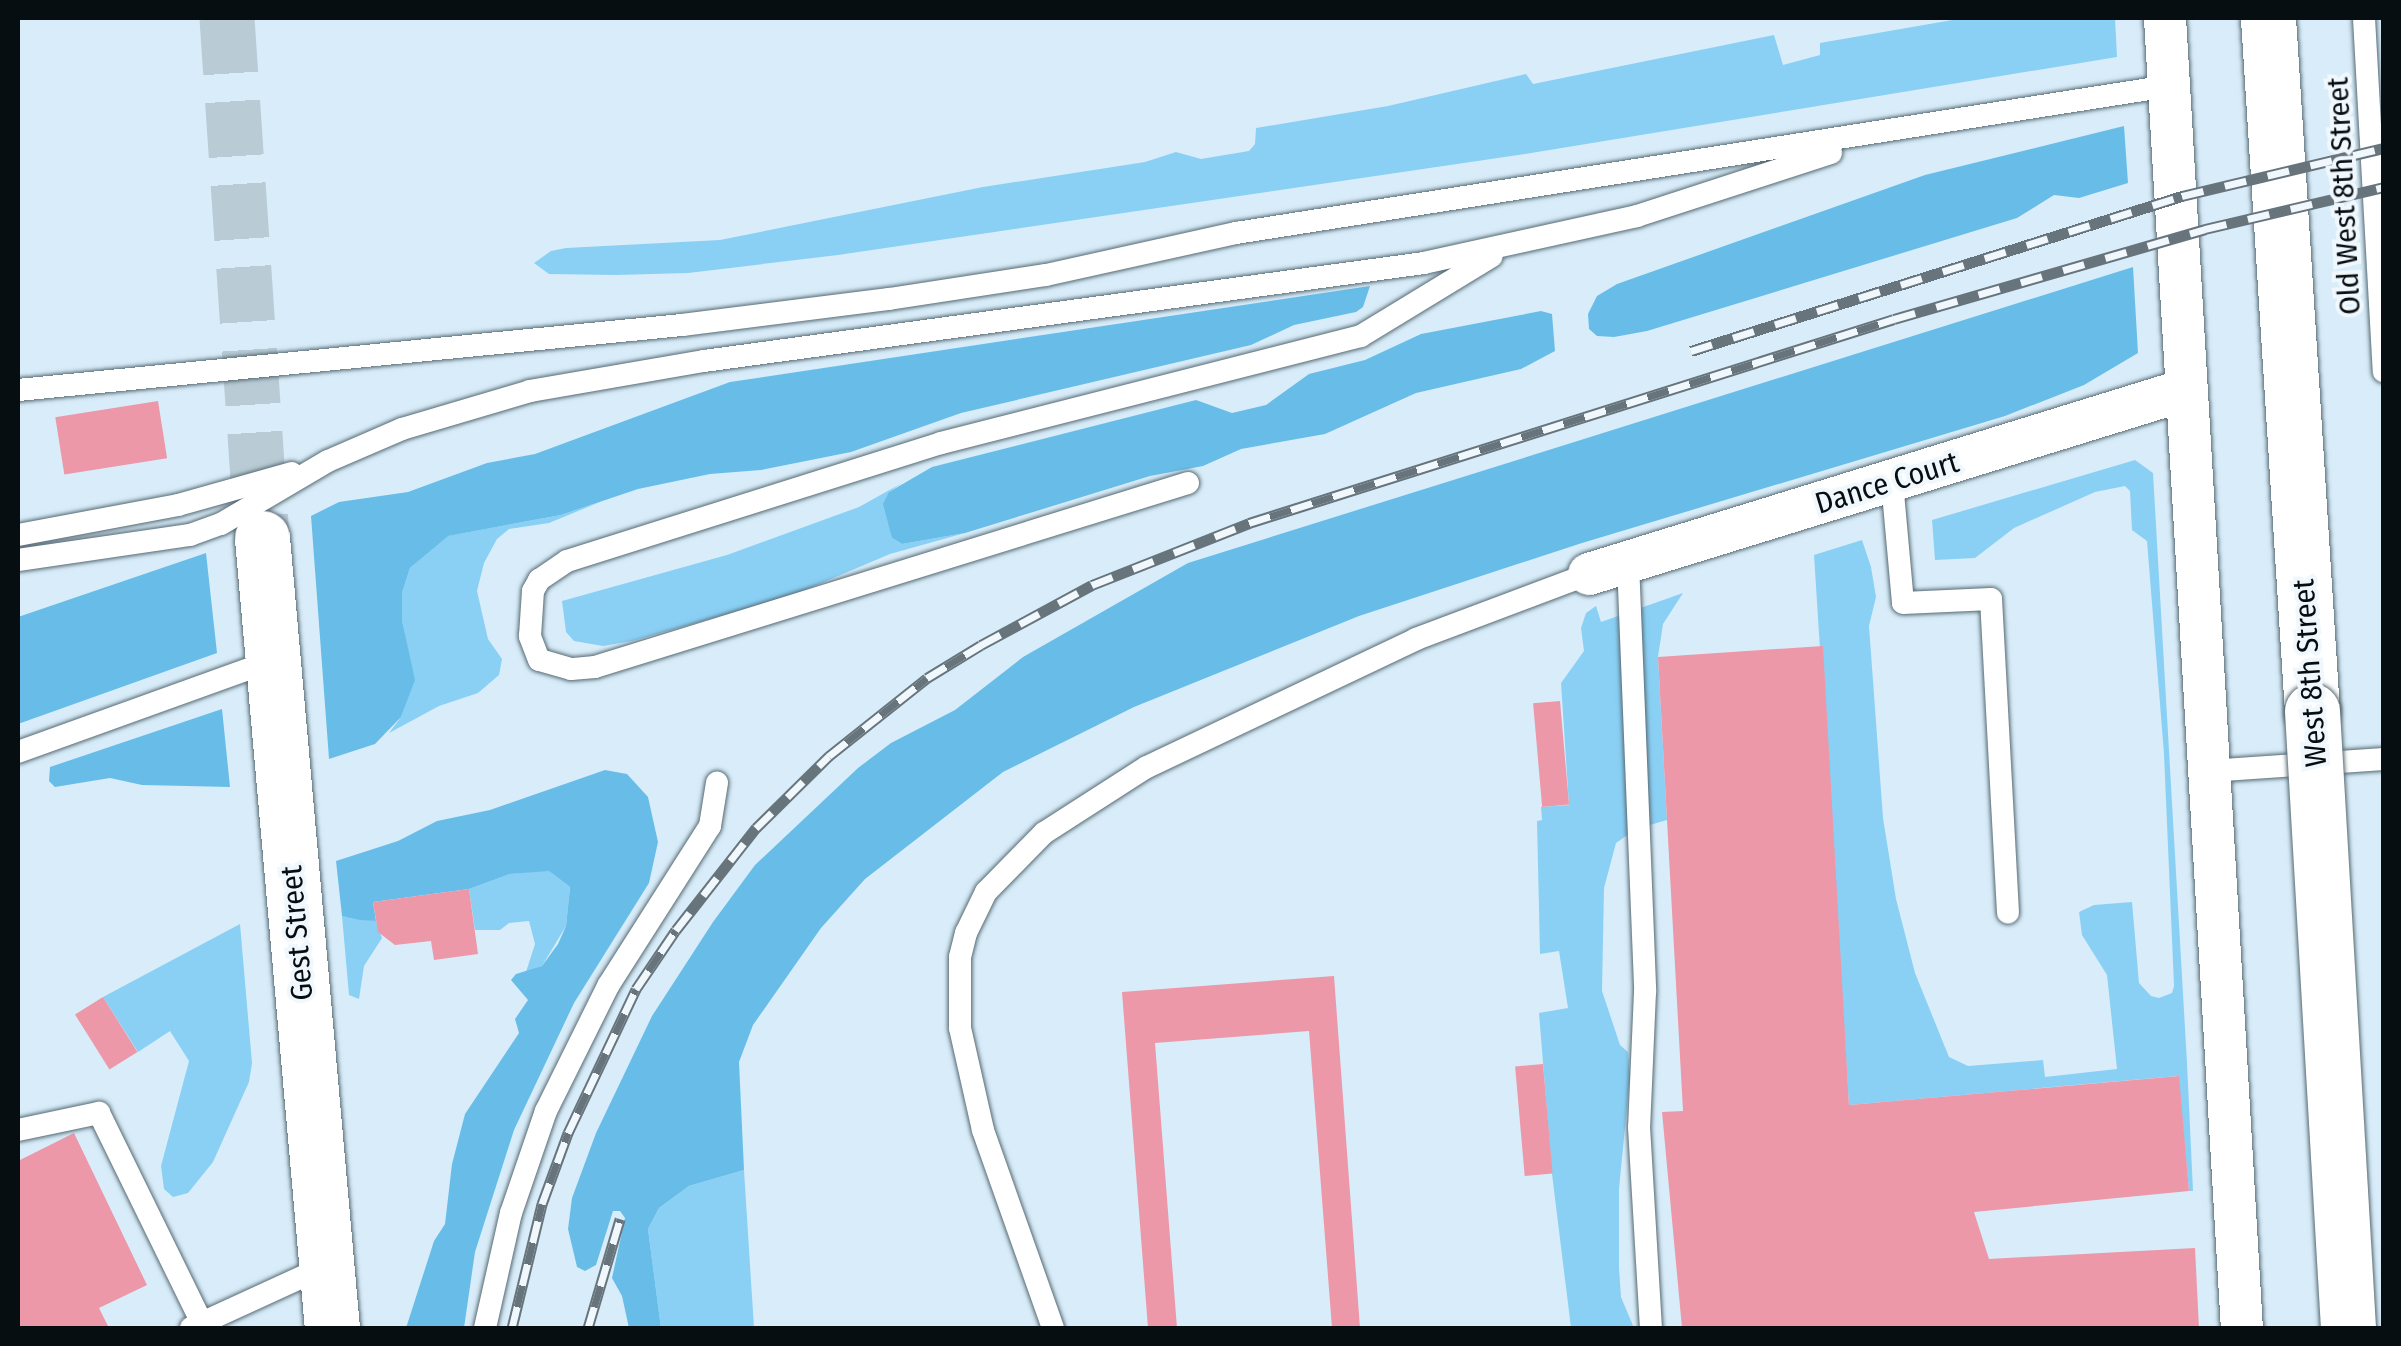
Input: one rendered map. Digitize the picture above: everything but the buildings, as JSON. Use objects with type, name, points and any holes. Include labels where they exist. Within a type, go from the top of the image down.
[{"type":"main road","name":"West 8th Street","points":[[2268,18],[2348,1328]]},
{"type":"main road","name":"Gest Street","points":[[262,538],[332,1328]]},
{"type":"street","points":[[2165,18],[2242,1328]]},
{"type":"street","name":"Dance Court","points":[[1608,568],[2185,390]]},
{"type":"lane","name":"Old West 8th Street","points":[[2364,18],[2384,371]]},
{"type":"lane","points":[[18,390],[205,374],[536,336],[682,325],[909,296],[1046,275],[1236,233],[2168,86]]},
{"type":"lane","points":[[18,535],[196,501],[328,461],[443,415],[581,380],[1307,282],[1506,246],[1637,216],[1921,127]]},
{"type":"lane","points":[[1188,483],[594,667],[571,669],[539,660],[530,636],[533,590],[538,580],[567,562],[941,444],[1361,336],[1506,246]]},
{"type":"lane","points":[[18,560],[190,535],[221,524],[328,461]]},
{"type":"lane","points":[[1892,482],[1903,602],[1991,598],[2008,914]]},
{"type":"lane","points":[[1053,1328],[983,1130],[960,1028],[960,956],[966,932],[986,892],[1020,853],[1058,822],[1147,767],[1416,639],[1608,568],[1645,992],[1639,1127],[1651,1328]]},
{"type":"lane","points":[[18,752],[273,660]]},
{"type":"lane","points":[[2209,771],[2384,759]]},
{"type":"lane","points":[[485,1328],[511,1213],[546,1111],[608,986],[710,826],[718,782]]},
{"type":"lane","points":[[18,1130],[99,1113],[197,1326],[326,1266]]},
{"type":"shaded area","points":[[1964,18],[2115,18],[2117,57],[1525,154],[838,255],[688,273],[616,275],[549,274],[534,263],[551,251],[566,248],[720,240],[983,187],[1145,162],[1176,152],[1201,159],[1249,151],[1255,144],[1256,128],[1388,106],[1526,74],[1533,84],[1774,35],[1783,65],[1820,55],[1820,43]]},
{"type":"shaded area","points":[[2124,126],[2128,183],[2079,198],[2054,195],[2017,218],[1647,331],[1614,337],[1597,336],[1589,329],[1588,314],[1597,296],[1617,284],[1925,175]]},
{"type":"shaded area","points":[[2133,267],[2138,353],[2084,385],[2005,416],[1582,543],[1359,616],[1134,707],[1003,772],[865,879],[821,928],[753,1025],[739,1062],[744,1170],[689,1186],[659,1208],[648,1229],[661,1328],[629,1328],[622,1296],[612,1278],[625,1218],[620,1211],[613,1211],[596,1265],[585,1271],[577,1267],[568,1229],[572,1198],[596,1133],[652,1016],[713,922],[755,865],[858,768],[891,743],[955,710],[1023,657],[1188,563]]},
{"type":"shaded area","points":[[1370,286],[1363,307],[1356,312],[1294,325],[1251,345],[961,413],[851,452],[638,489],[561,515],[448,536],[410,568],[402,593],[402,620],[415,680],[401,717],[375,744],[329,759],[311,516],[339,502],[408,492],[487,463],[535,454],[730,382]]},
{"type":"shaded area","points":[[1541,311],[1552,314],[1555,351],[1521,369],[1416,393],[1325,434],[1241,449],[1203,466],[1150,476],[965,533],[902,544],[892,538],[883,504],[889,492],[932,467],[1196,400],[1232,413],[1266,405],[1309,374],[1365,360],[1421,334]]},
{"type":"shaded area","points":[[2135,460],[2153,473],[2193,1191],[2189,1191],[2178,1076],[1849,1105],[1814,555],[1862,540],[1871,567],[1876,597],[1869,626],[1883,818],[1896,899],[1915,973],[1949,1057],[1968,1066],[2043,1060],[2045,1077],[2117,1069],[2107,975],[2082,935],[2079,912],[2094,905],[2132,902],[2139,983],[2151,996],[2159,998],[2172,993],[2174,986],[2164,754],[2147,541],[2132,530],[2130,491],[2125,486],[2095,492],[2014,528],[1975,558],[1935,560],[1932,520]]},
{"type":"shaded area","points":[[902,483],[889,492],[892,538],[902,544],[965,533],[890,554],[791,596],[632,641],[603,646],[574,641],[566,632],[562,601],[727,555],[859,507]]},
{"type":"shaded area","points":[[600,502],[549,523],[509,529],[497,539],[484,563],[477,591],[488,639],[502,659],[499,675],[478,693],[439,706],[389,733],[401,717],[414,680],[402,620],[402,593],[410,568],[447,536],[561,515]]},
{"type":"shaded area","points":[[206,553],[217,653],[18,724],[18,617]]},
{"type":"shaded area","points":[[1683,593],[1663,624],[1658,657],[1667,820],[1636,829],[1616,843],[1604,888],[1602,991],[1620,1045],[1628,1052],[1630,1076],[1619,1189],[1619,1268],[1621,1297],[1634,1328],[1571,1328],[1552,1174],[1539,1013],[1568,1008],[1559,951],[1540,954],[1537,821],[1542,820],[1541,807],[1569,805],[1561,683],[1584,651],[1581,628],[1586,613],[1596,606],[1601,622]]},
{"type":"shaded area","points":[[222,709],[230,787],[142,785],[110,778],[55,787],[49,781],[50,767]]},
{"type":"shaded area","points":[[605,770],[627,774],[648,797],[658,842],[649,883],[574,1003],[514,1130],[475,1252],[464,1328],[406,1328],[434,1241],[445,1224],[452,1164],[465,1114],[519,1033],[515,1019],[528,1000],[511,980],[516,974],[542,966],[558,944],[566,926],[570,887],[549,871],[510,874],[469,889],[373,902],[376,921],[360,920],[342,916],[336,861],[398,841],[437,821],[490,810]]},
{"type":"shaded area","points":[[548,870],[570,887],[566,926],[542,966],[526,972],[535,944],[529,921],[509,923],[500,930],[475,930],[469,889],[510,874]]},
{"type":"shaded area","points":[[342,916],[376,921],[382,938],[364,966],[359,999],[349,995]]},
{"type":"shaded area","points":[[240,924],[252,1063],[249,1082],[213,1162],[188,1193],[173,1197],[164,1189],[161,1166],[189,1061],[170,1031],[138,1052],[103,997]]},
{"type":"shaded area","points":[[744,1170],[754,1328],[661,1328],[648,1229],[659,1208],[689,1186]]},
{"type":"tunnel","points":[[227,18],[262,538]]},
{"type":"railway","points":[[1691,351],[2182,196],[2384,148]]},
{"type":"railway","points":[[512,1328],[542,1204],[568,1133],[636,989],[676,930],[756,828],[829,756],[927,678],[981,645],[1092,585],[1249,523],[1894,319],[2205,229],[2384,187]]},
{"type":"railway","points":[[588,1328],[620,1219]]}]
